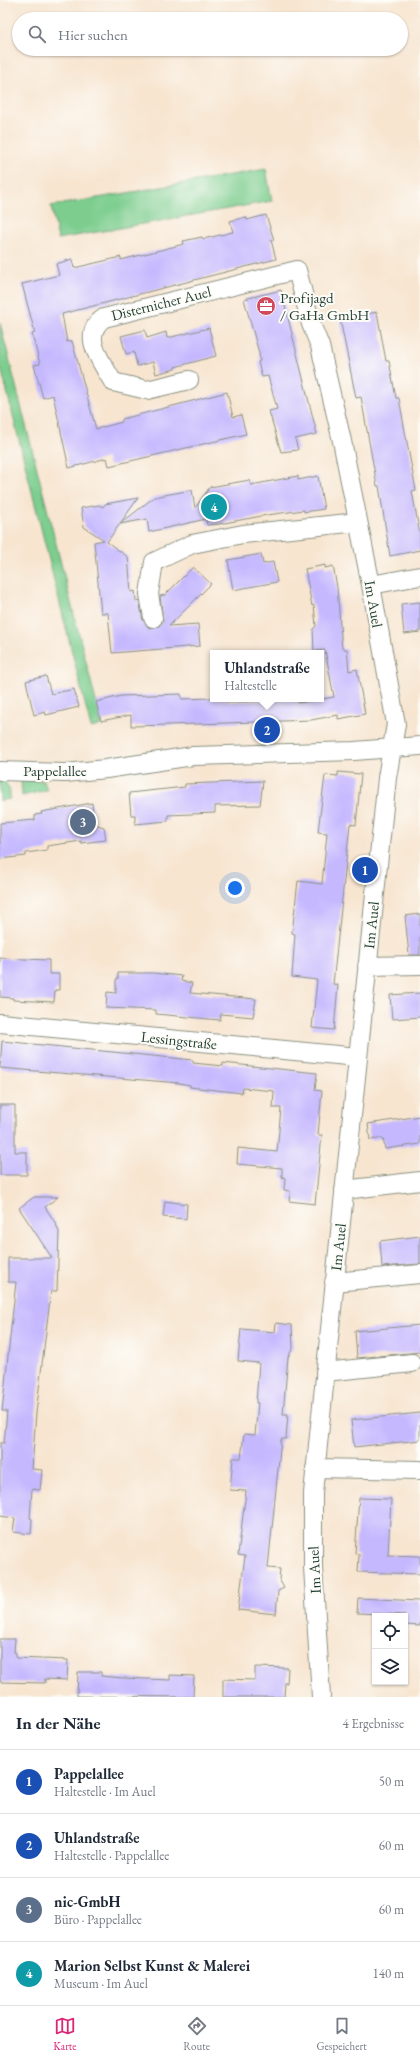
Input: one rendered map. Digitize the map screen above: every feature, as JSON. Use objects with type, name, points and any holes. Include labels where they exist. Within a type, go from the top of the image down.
[{"type":"street","name":"Disternicher Auel","points":[[189,380],[147,390],[113,382],[94,348],[92,336],[94,328],[98,322],[104,318],[297,270]]},
{"type":"street","name":"Im Auel","points":[[297,270],[311,324],[320,346],[371,585],[396,724],[387,778],[313,1493],[313,1567],[321,1697]]},
{"type":"street","points":[[153,618],[149,594],[154,562],[192,544],[243,534],[358,522]]},
{"type":"street","points":[[371,585],[420,576]]},
{"type":"street","name":"Pappelallee","points":[[0,771],[65,773],[106,769],[193,756],[393,749],[420,746]]},
{"type":"street","points":[[367,966],[420,965]]},
{"type":"street","name":"Lessingstraße","points":[[0,1023],[358,1057]]},
{"type":"street","points":[[344,1190],[420,1181]]},
{"type":"street","name":"Im Auel","points":[[334,1282],[420,1274]]},
{"type":"street","points":[[325,1372],[412,1363]]},
{"type":"street","points":[[315,1468],[420,1470]]},
{"type":"green space","points":[[266,169],[272,201],[58,239],[51,206]]},
{"type":"green space","points":[[0,323],[102,725],[91,728],[0,364]]},
{"type":"green space","points":[[0,780],[4,780],[10,791],[10,799],[0,801]]},
{"type":"green space","points":[[21,780],[44,781],[47,790],[22,796]]},
{"type":"building","points":[[266,215],[274,240],[271,240],[276,259],[62,314],[67,342],[72,341],[96,429],[122,422],[122,419],[227,392],[233,417],[241,415],[246,434],[109,466],[107,458],[69,468],[53,395],[43,398],[34,365],[40,364],[32,334],[35,333],[22,284],[59,275],[56,264],[72,259],[74,268],[121,257],[121,260],[184,244],[183,241],[202,237],[203,239],[233,232],[230,221],[246,217],[247,220]]},
{"type":"building","points":[[281,290],[317,434],[295,439],[298,450],[281,452],[269,411],[277,409],[268,376],[262,377],[258,362],[260,361],[259,353],[244,299]]},
{"type":"building","points":[[377,312],[386,361],[389,361],[396,398],[399,398],[416,490],[412,491],[420,535],[420,550],[390,556],[379,486],[377,486],[361,397],[356,398],[340,319]]},
{"type":"building","points":[[209,328],[216,356],[175,367],[175,369],[156,374],[153,362],[137,366],[134,352],[126,354],[121,336],[145,330],[147,338],[166,332],[167,338]]},
{"type":"building","points":[[298,476],[298,480],[318,476],[324,509],[267,515],[219,524],[207,525],[206,519],[149,532],[147,519],[120,524],[153,498],[159,496],[192,490],[195,508],[210,487],[250,480],[251,485]]},
{"type":"building","points":[[138,498],[107,542],[128,557],[131,592],[135,591],[136,601],[139,600],[143,620],[149,628],[159,626],[163,621],[160,596],[165,595],[193,567],[211,584],[169,626],[198,624],[200,646],[112,653],[108,613],[101,613],[94,542],[104,540],[84,527],[81,508],[99,505],[103,507],[105,504]]},
{"type":"building","points":[[261,554],[263,564],[273,562],[277,582],[233,590],[228,560]]},
{"type":"building","points":[[325,565],[325,568],[333,566],[337,587],[342,649],[347,649],[349,671],[357,669],[365,714],[338,719],[338,715],[311,720],[169,725],[131,726],[131,715],[101,721],[96,702],[121,696],[181,694],[182,699],[210,698],[210,702],[298,703],[324,702],[324,699],[334,697],[325,650],[314,650],[313,629],[316,626],[314,605],[312,606],[305,569]]},
{"type":"building","points":[[420,602],[420,632],[404,634],[401,604]]},
{"type":"building","points":[[46,676],[51,694],[74,689],[79,707],[46,715],[45,712],[34,715],[26,681]]},
{"type":"building","points":[[338,772],[361,774],[356,825],[350,824],[333,984],[338,985],[334,1030],[312,1028],[317,980],[292,977],[295,934],[292,933],[298,881],[322,884],[327,833],[318,832],[325,775],[338,776]]},
{"type":"building","points":[[263,781],[260,805],[215,806],[215,813],[168,815],[168,821],[135,824],[135,815],[131,815],[129,793],[185,787],[185,784]]},
{"type":"building","points":[[92,803],[94,824],[104,827],[106,840],[81,843],[81,841],[47,846],[47,850],[26,853],[26,856],[0,859],[0,823],[35,820],[35,815],[42,814],[41,812]]},
{"type":"building","points":[[420,914],[420,955],[409,955],[405,916]]},
{"type":"building","points":[[0,958],[49,960],[49,974],[59,974],[59,990],[55,990],[54,1002],[13,1000],[13,998],[0,997]]},
{"type":"building","points":[[118,973],[153,973],[182,976],[181,981],[192,983],[190,993],[256,999],[253,1017],[221,1014],[220,1020],[156,1014],[156,1010],[106,1008],[107,992],[116,993],[116,979],[118,979]]},
{"type":"building","points":[[420,993],[420,1017],[392,1019],[390,995]]},
{"type":"building","points":[[2,1041],[193,1060],[193,1063],[223,1066],[223,1063],[317,1073],[315,1090],[322,1091],[318,1135],[322,1135],[315,1204],[289,1201],[290,1191],[284,1190],[285,1178],[282,1177],[282,1168],[237,1164],[238,1148],[277,1152],[281,1108],[273,1108],[274,1091],[243,1088],[242,1093],[190,1087],[190,1085],[179,1083],[0,1068]]},
{"type":"building","points":[[0,1105],[15,1105],[15,1152],[27,1152],[27,1175],[0,1175]]},
{"type":"building","points":[[420,1116],[420,1144],[385,1149],[383,1138],[370,1140],[368,1124]]},
{"type":"building","points":[[34,1197],[58,1197],[45,1207],[56,1224],[59,1232],[57,1291],[51,1291],[36,1413],[32,1469],[42,1470],[40,1490],[32,1489],[30,1518],[32,1519],[31,1534],[13,1532],[15,1518],[0,1516],[0,1443],[4,1443],[7,1411],[2,1411],[16,1282],[8,1282],[8,1258],[52,1258],[19,1208]]},
{"type":"building","points":[[165,1201],[187,1204],[186,1219],[163,1217]]},
{"type":"building","points":[[420,1236],[420,1264],[382,1267],[380,1241]]},
{"type":"building","points":[[276,1323],[292,1325],[293,1348],[288,1357],[283,1414],[288,1414],[286,1439],[281,1439],[268,1568],[280,1569],[279,1579],[284,1588],[278,1591],[276,1614],[238,1610],[245,1556],[238,1555],[246,1491],[230,1490],[233,1458],[241,1458],[244,1434],[255,1435],[258,1403],[256,1403],[259,1363],[238,1361],[241,1329],[275,1332]]},
{"type":"building","points":[[420,1325],[420,1352],[357,1358],[355,1331]]},
{"type":"building","points":[[420,1413],[420,1440],[354,1447],[351,1420]]},
{"type":"building","points":[[359,1498],[391,1499],[388,1555],[420,1556],[420,1574],[358,1572],[359,1554],[355,1554]]},
{"type":"building","points":[[358,1598],[420,1601],[420,1626],[408,1625],[408,1613],[357,1613]]},
{"type":"building","points":[[0,1639],[15,1639],[14,1652],[16,1653],[16,1658],[68,1660],[67,1680],[45,1679],[45,1683],[0,1682]]},
{"type":"building","points":[[255,1667],[288,1668],[284,1697],[223,1697],[223,1679],[255,1680]]},
{"type":"building","points":[[78,1672],[101,1672],[101,1676],[123,1678],[170,1680],[170,1675],[194,1676],[193,1697],[77,1696]]},
{"type":"place","name":"Profijagd / GaHa GmbH","points":[[266,306]]},
{"type":"place","name":"Marion Selbst Kunst & Malerei","points":[[214,507]]},
{"type":"place","name":"Uhlandstraße","points":[[267,730]]},
{"type":"place","name":"nic-GmbH","points":[[83,822]]},
{"type":"place","name":"Pappelallee","points":[[365,870]]}]
